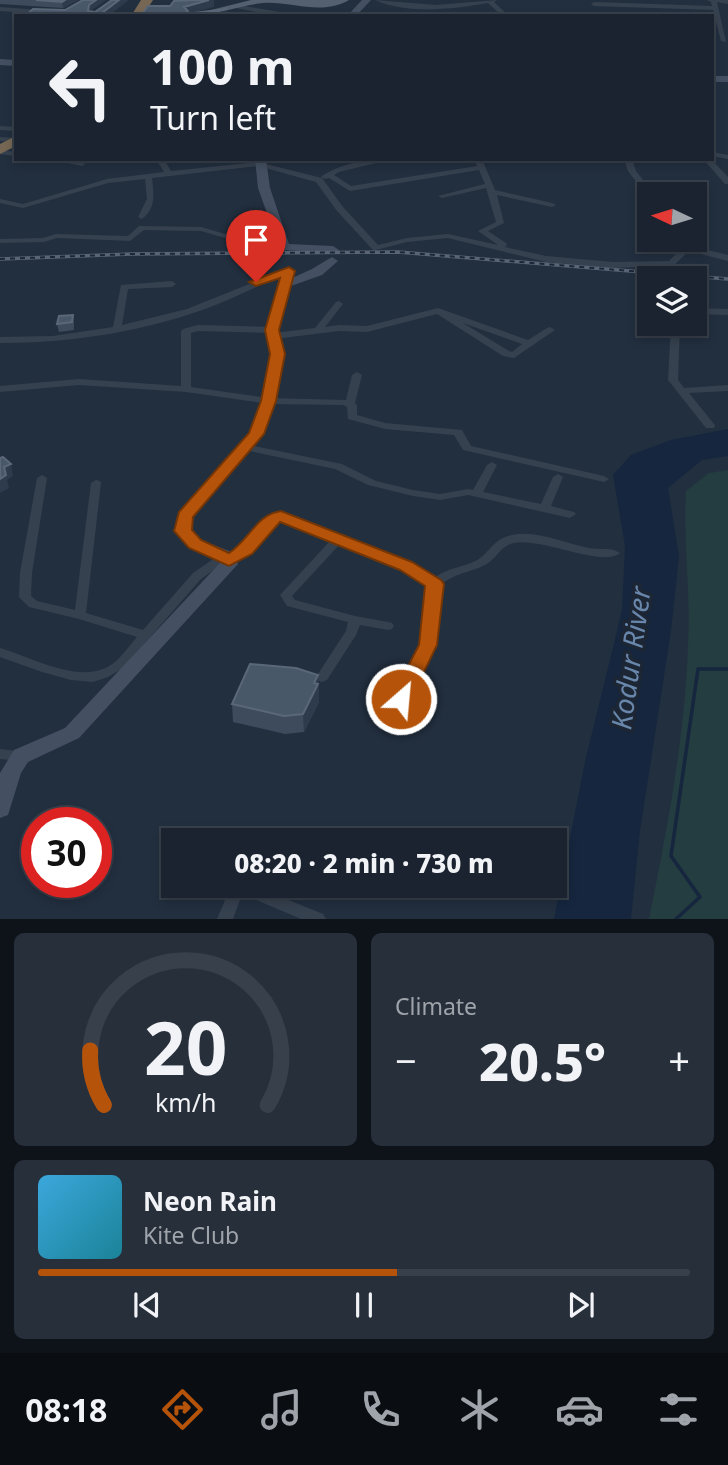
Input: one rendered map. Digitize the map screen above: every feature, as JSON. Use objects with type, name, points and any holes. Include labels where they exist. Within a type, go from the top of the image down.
[{"type":"main road","points":[[201,14],[271,0],[309,5],[344,0]]},
{"type":"main road","points":[[353,14],[367,0]]},
{"type":"main road","points":[[0,809],[11,771],[11,755],[72,733],[228,558],[195,544],[183,531],[185,516],[256,434],[269,401],[278,354],[273,333],[285,284],[328,266],[333,256],[284,247],[260,180],[259,162]]},
{"type":"street","points":[[0,8],[11,0]]},
{"type":"street","points":[[378,0],[403,11],[492,0],[504,14]]},
{"type":"street","points":[[594,13],[594,2],[663,8],[728,2]]},
{"type":"street","points":[[714,2],[726,42]]},
{"type":"street","points":[[238,7],[275,14]]},
{"type":"street","points":[[0,8],[49,13]]},
{"type":"street","points":[[662,14],[663,8]]},
{"type":"street","points":[[64,161],[82,164]]},
{"type":"street","points":[[161,161],[168,172]]},
{"type":"street","points":[[319,180],[382,161]]},
{"type":"street","points":[[629,161],[641,182]]},
{"type":"street","points":[[708,161],[728,182]]},
{"type":"street","points":[[0,201],[23,206],[107,181],[259,162],[319,180],[340,209],[376,248],[407,240],[448,236],[569,262],[670,263]]},
{"type":"street","points":[[330,175],[350,189],[479,163],[496,205],[500,223],[482,231],[508,249]]},
{"type":"street","points":[[142,217],[151,199],[148,176]]},
{"type":"street","points":[[442,196],[490,188],[552,205]]},
{"type":"street","points":[[532,199],[536,191]]},
{"type":"street","points":[[485,206],[496,205]]},
{"type":"street","points":[[0,241],[44,240],[56,236],[130,239],[142,228],[201,229],[263,247],[284,247]]},
{"type":"street","points":[[707,251],[728,258]]},
{"type":"street","points":[[668,266],[680,252]]},
{"type":"street","points":[[1,341],[71,338],[166,317],[216,302],[256,282],[289,271],[285,284]]},
{"type":"street","points":[[117,327],[122,288],[130,284],[172,284]]},
{"type":"street","points":[[318,330],[339,304]]},
{"type":"street","points":[[186,389],[186,331],[198,328],[273,333],[367,329],[438,311],[529,343]]},
{"type":"street","points":[[438,311],[506,354],[514,355],[550,330]]},
{"type":"street","points":[[707,311],[728,312]]},
{"type":"street","points":[[675,336],[673,380],[710,426]]},
{"type":"street","points":[[357,375],[350,404],[352,417],[367,423],[458,432],[467,448],[604,480]]},
{"type":"street","points":[[0,389],[79,382],[186,389],[269,401],[350,404]]},
{"type":"street","points":[[681,391],[728,388]]},
{"type":"street","points":[[244,447],[338,466],[372,483],[413,493],[440,496],[462,492],[570,514]]},
{"type":"street","points":[[476,494],[492,465]]},
{"type":"street","points":[[544,509],[558,477]]},
{"type":"street","points":[[42,478],[26,573],[25,597],[33,604],[145,635]]},
{"type":"street","points":[[80,615],[96,483]]},
{"type":"street","points":[[0,652],[39,667],[92,677],[119,665],[197,576],[246,550],[275,516],[295,521],[406,566],[435,584]]},
{"type":"street","points":[[401,699],[428,645],[435,584],[453,571],[485,561],[500,543],[512,539],[534,538],[614,553]]},
{"type":"street","points":[[338,539],[286,595],[287,600],[355,620],[388,626]]},
{"type":"street","points":[[322,677],[352,632],[355,620]]},
{"type":"street","points":[[225,919],[236,890],[241,887],[318,919]]},
{"type":"green space","points":[[728,470],[728,919],[649,919],[674,783],[686,680],[689,626],[686,491],[709,473]]},
{"type":"water","name":"Kodur River","points":[[728,429],[728,456],[702,460],[668,488],[679,556],[671,631],[640,831],[631,919],[554,919],[558,898],[567,898],[567,853],[585,762],[622,610],[625,546],[613,475],[631,455],[671,440]]},
{"type":"building","points":[[83,0],[96,0],[89,5],[88,11],[95,12],[112,0],[119,0],[101,14],[27,14],[33,9],[65,10]]},
{"type":"building","points":[[209,0],[184,7],[188,11],[184,14],[142,14],[148,6],[170,6],[174,1]]},
{"type":"building","points":[[227,9],[206,14],[194,13]]},
{"type":"building","points":[[73,315],[72,322],[57,324],[59,316]]},
{"type":"building","points":[[3,457],[11,464],[4,467],[6,475],[0,479],[0,458]]},
{"type":"building","points":[[250,664],[296,668],[318,675],[314,683],[318,684],[303,714],[284,716],[232,704]]},
{"type":"waterway","points":[[676,919],[700,897],[671,856],[698,669],[728,669]]},
{"type":"railway","points":[[0,259],[132,254],[398,252],[728,279]]},
{"type":"route","points":[[256,282],[289,271],[272,330],[278,354],[269,401],[256,434],[185,516],[183,531],[195,544],[226,556],[229,560],[246,550],[272,518],[281,516],[406,566],[435,584],[428,645],[401,699]]}]
